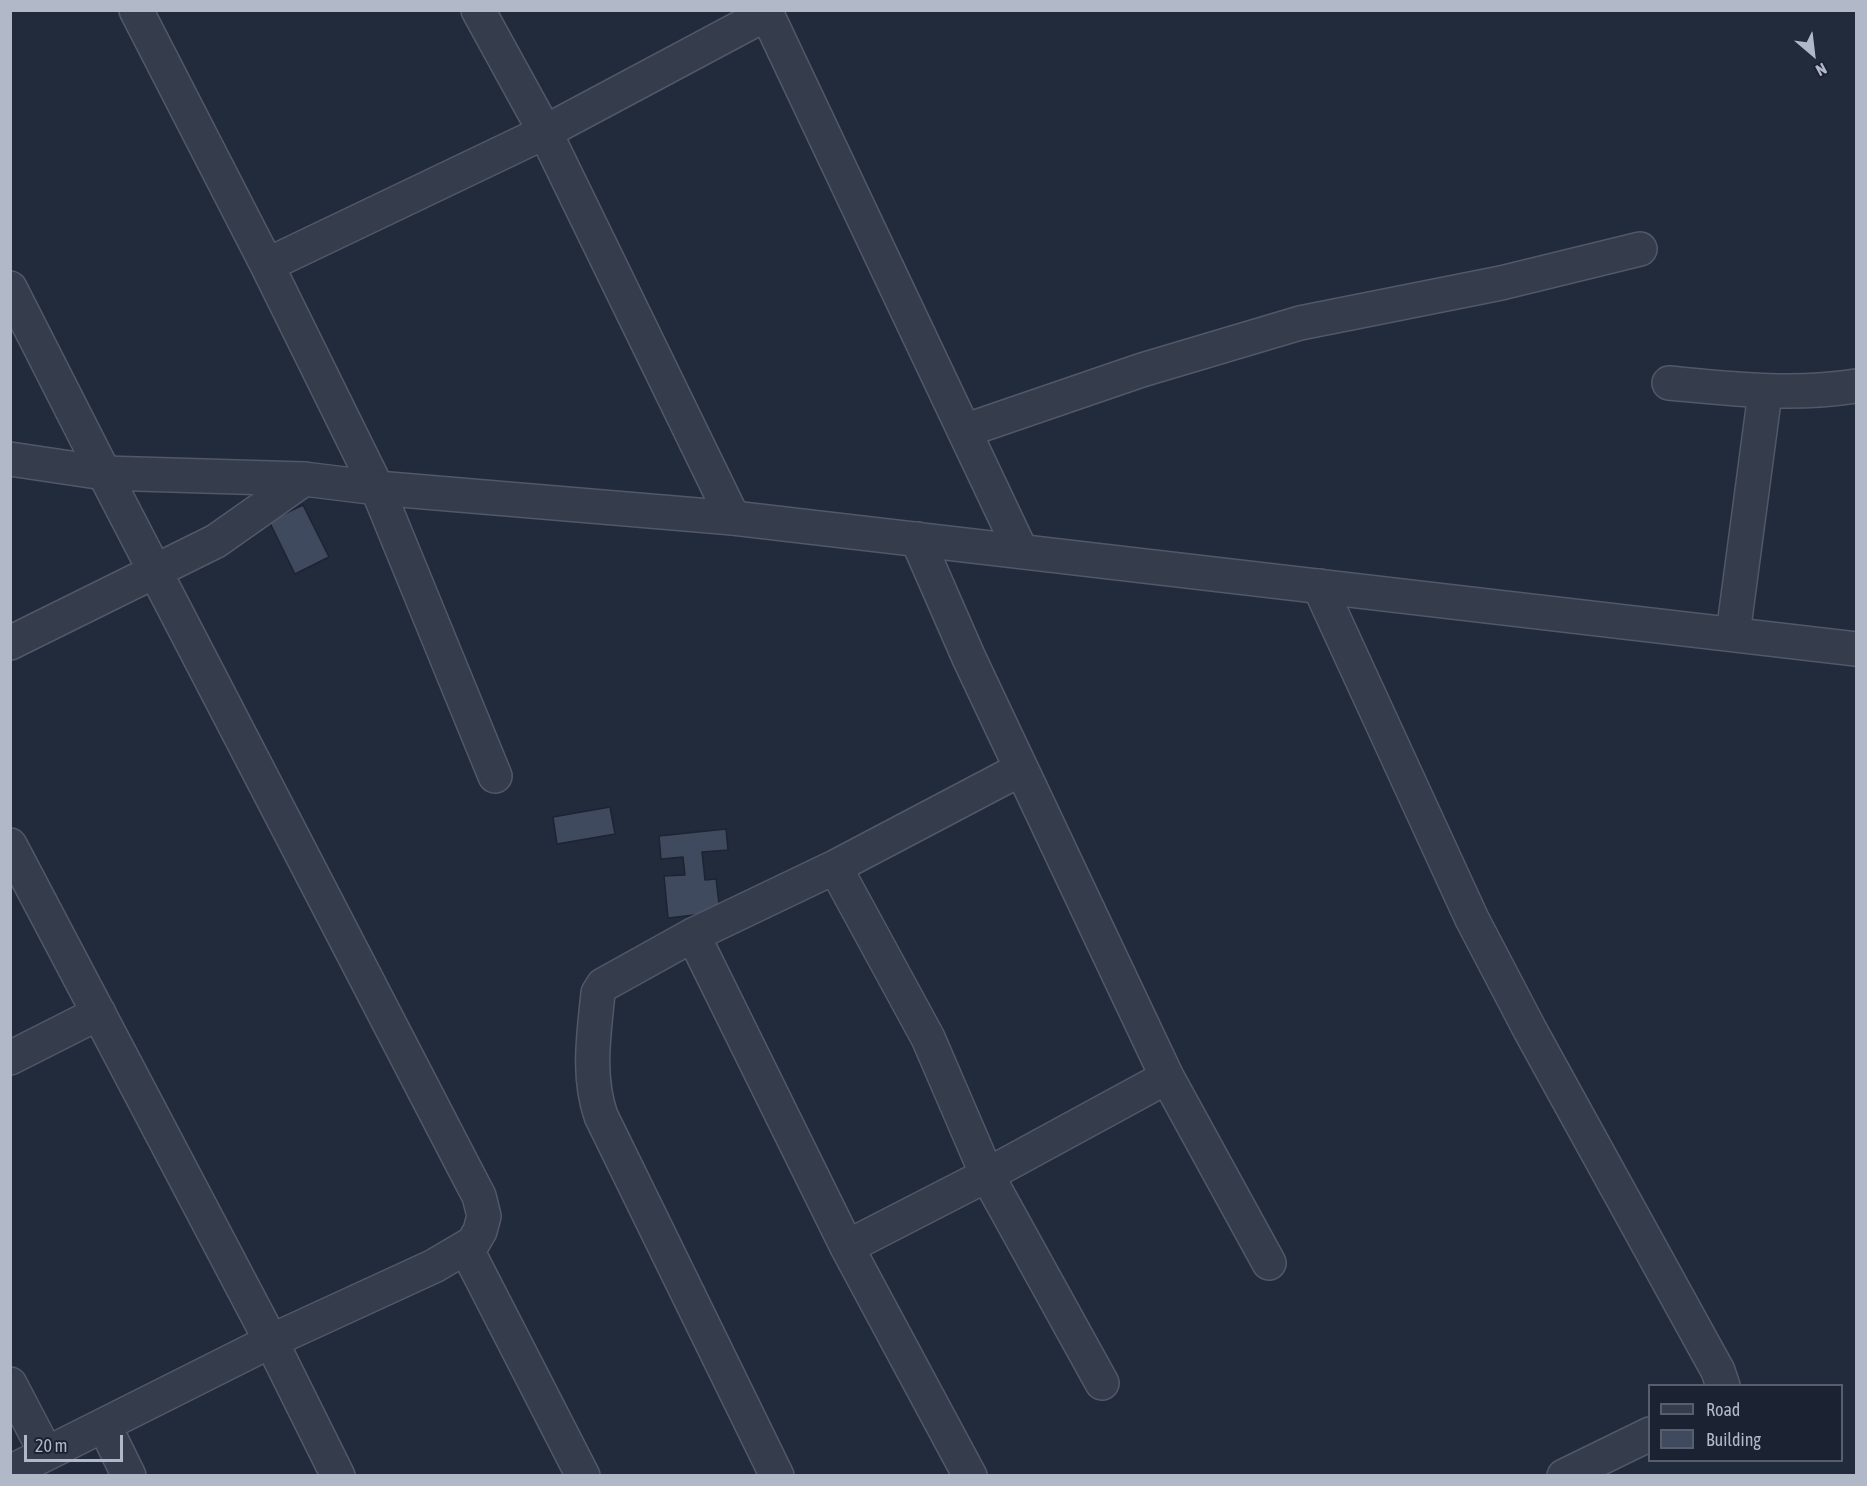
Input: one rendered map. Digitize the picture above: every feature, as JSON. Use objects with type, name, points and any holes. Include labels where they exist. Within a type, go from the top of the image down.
[{"type":"street","points":[[136,10],[267,265],[377,488],[495,776]]},
{"type":"street","points":[[478,10],[545,132],[733,518]]},
{"type":"street","points":[[267,265],[545,132],[766,12],[1021,551]]},
{"type":"street","points":[[964,431],[1142,370],[1300,323],[1501,283],[1640,249]]},
{"type":"street","points":[[10,288],[479,1196],[484,1216],[480,1231],[473,1243],[434,1266],[271,1341],[10,1472]]},
{"type":"street","points":[[1669,383],[1765,393],[1823,392],[1857,386]]},
{"type":"street","points":[[1733,634],[1765,393]]},
{"type":"street","points":[[10,459],[104,473],[304,479],[377,488],[733,518],[1857,649]]},
{"type":"street","points":[[10,643],[156,573],[216,541],[304,479]]},
{"type":"street","points":[[916,539],[1021,769],[1167,1077],[1269,1263]]},
{"type":"street","points":[[1319,586],[1472,919],[1530,1030],[1718,1371],[1722,1384]]},
{"type":"street","points":[[777,1476],[621,1159],[595,1098],[592,1061],[600,988],[693,935],[835,867],[1021,769]]},
{"type":"street","points":[[10,845],[271,1341],[338,1476]]},
{"type":"street","points":[[835,867],[928,1038],[987,1175],[1102,1383]]},
{"type":"street","points":[[693,935],[847,1247],[970,1476]]},
{"type":"street","points":[[10,1058],[99,1013]]},
{"type":"street","points":[[847,1247],[987,1175],[1167,1077]]},
{"type":"street","points":[[466,1248],[583,1476]]},
{"type":"street","points":[[10,1384],[46,1454]]},
{"type":"street","points":[[104,1425],[129,1476]]},
{"type":"street","points":[[1564,1476],[1648,1435]]},
{"type":"building","points":[[303,505],[329,557],[295,574],[269,521]]},
{"type":"building","points":[[610,807],[615,834],[557,844],[553,817]]},
{"type":"building","points":[[726,829],[728,850],[702,852],[705,880],[716,879],[720,912],[668,918],[664,876],[685,875],[683,857],[661,859],[659,836]]}]
